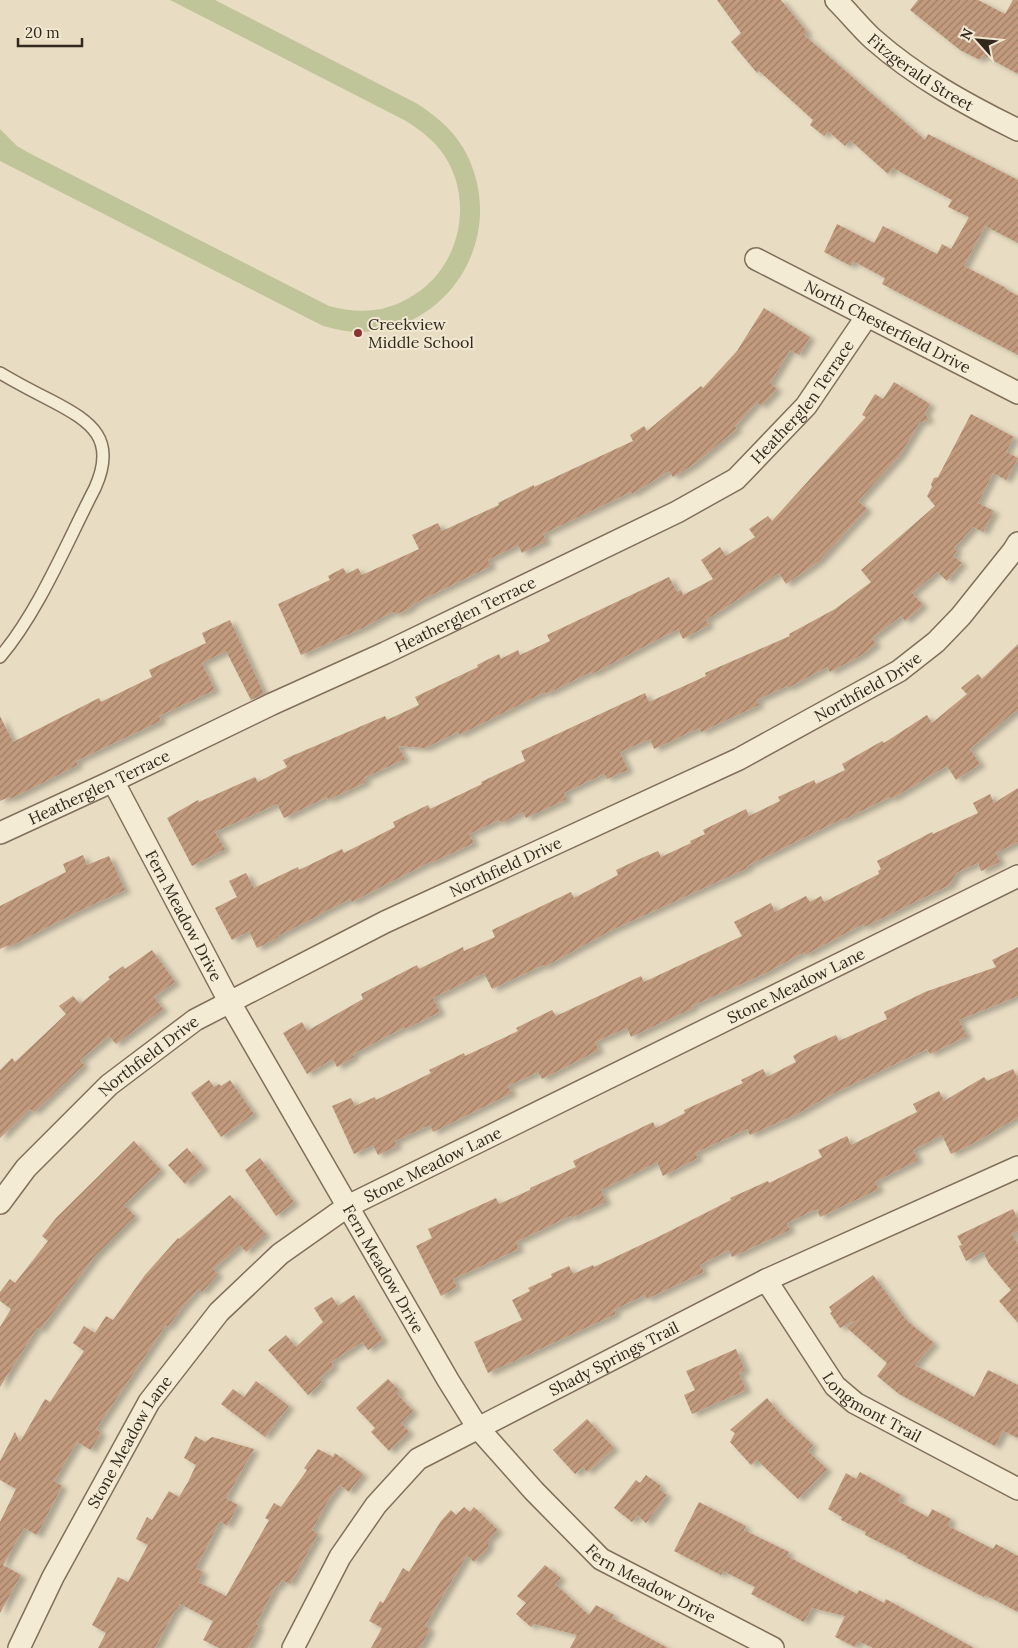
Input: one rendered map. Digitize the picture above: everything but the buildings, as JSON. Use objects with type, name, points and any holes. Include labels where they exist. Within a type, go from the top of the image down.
[{"type":"street","name":"Fitzgerald Street","points":[[836,0],[873,38],[914,70],[966,104],[1018,130]]},
{"type":"street","name":"North Chesterfield Drive","points":[[756,260],[1018,393]]},
{"type":"street","name":"Heatherglen Terrace","points":[[0,833],[272,704],[385,653],[659,521],[736,479],[806,406],[867,316]]},
{"type":"street","name":"Northfield Drive","points":[[0,1203],[26,1168],[109,1085],[195,1020],[385,922],[739,759],[899,672],[936,642],[961,616],[1018,543]]},
{"type":"street","name":"Fern Meadow Drive","points":[[113,781],[229,1001],[448,1380],[478,1428],[534,1491],[601,1559],[772,1648]]},
{"type":"street","name":"Stone Meadow Lane","points":[[19,1648],[53,1577],[149,1402],[219,1312],[280,1254],[348,1206],[1018,876]]},
{"type":"street","name":"Shady Springs Trail","points":[[294,1648],[340,1557],[376,1505],[418,1460],[766,1280],[1018,1167]]},
{"type":"street","name":"Longmont Trail","points":[[766,1280],[835,1386],[855,1403],[1018,1489]]},
{"type":"lane","points":[[0,373],[79,417],[96,433],[104,456],[100,476],[95,488],[45,586],[13,641],[0,658]]},
{"type":"green space","points":[[170,0],[215,0],[416,103],[432,114],[453,133],[464,148],[478,187],[480,218],[474,247],[462,274],[444,297],[420,315],[392,327],[360,332],[323,326],[0,161],[0,129],[17,146],[31,154],[329,306],[357,311],[381,309],[402,302],[426,286],[449,257],[456,240],[459,222],[460,203],[457,185],[451,167],[437,146],[425,134],[406,121]]},
{"type":"place","name":"Creekview Middle School","points":[[358,333]]}]
